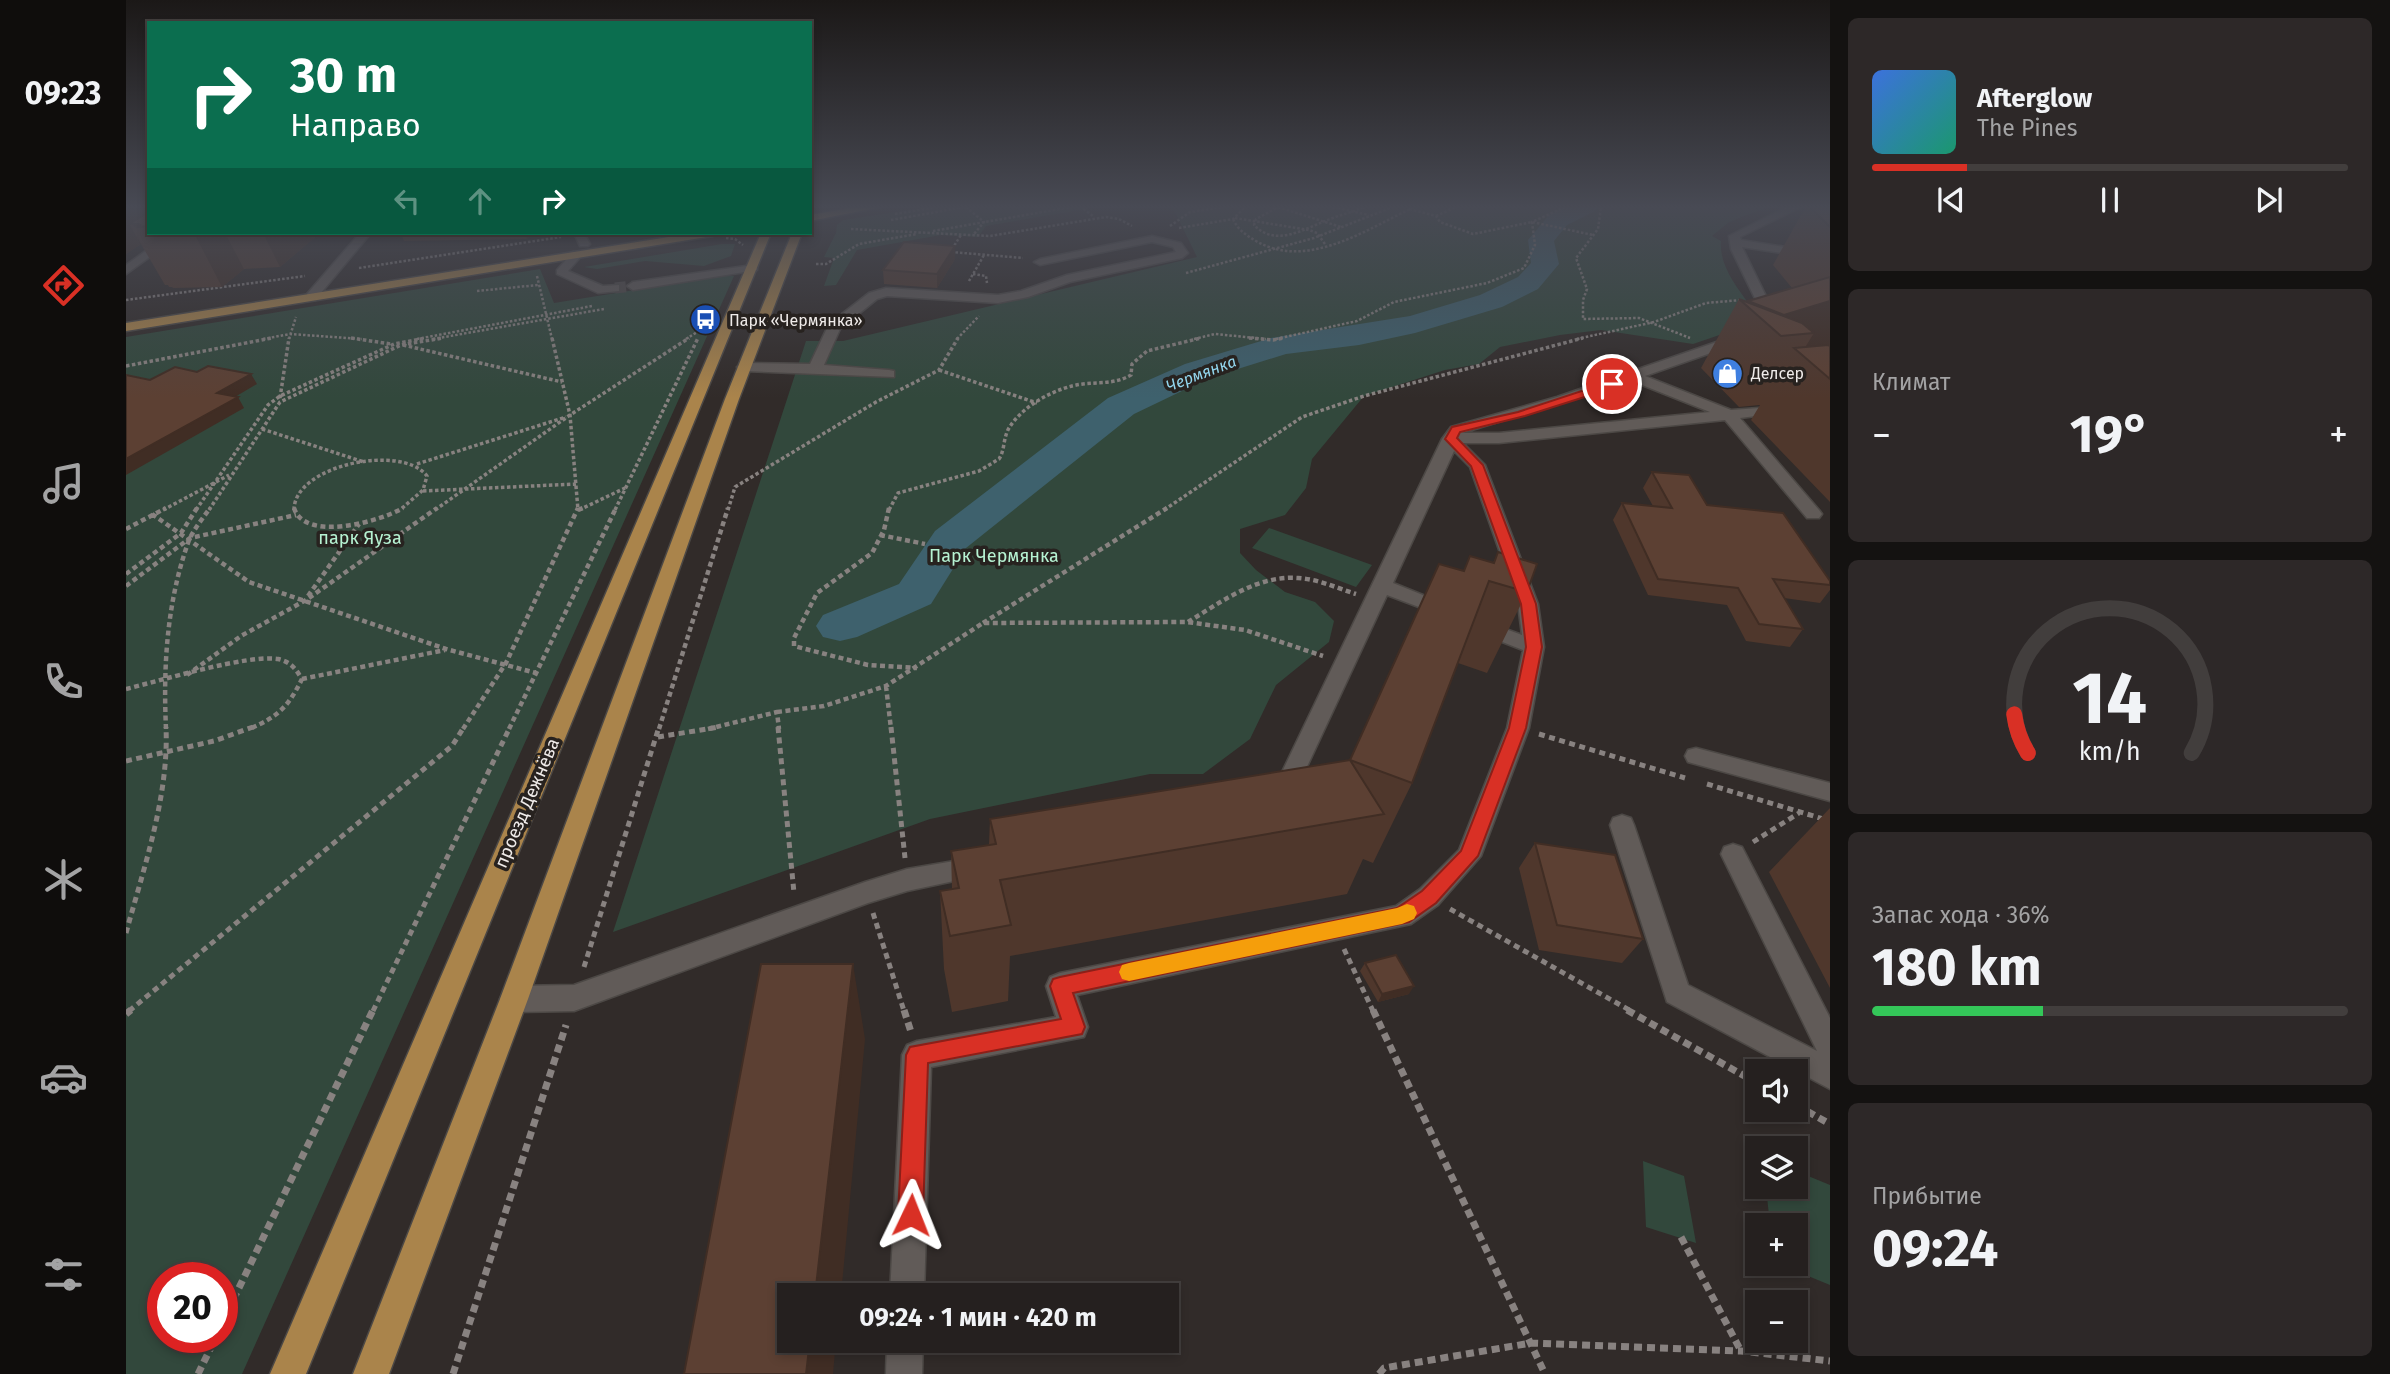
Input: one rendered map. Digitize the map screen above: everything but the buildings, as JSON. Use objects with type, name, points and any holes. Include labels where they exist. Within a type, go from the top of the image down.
[{"type":"main road","points":[[126,316],[419,270]]},
{"type":"main road","points":[[126,327],[311,297],[447,270]]},
{"type":"main road","name":"проезд Дежнёва","points":[[288,1374],[752,270]]},
{"type":"main road","points":[[371,1374],[514,999],[744,367],[782,270]]},
{"type":"lane","points":[[311,297],[334,270]]},
{"type":"lane","points":[[562,270],[561,272],[602,290],[615,288]]},
{"type":"lane","points":[[633,285],[737,270]]},
{"type":"lane","points":[[815,368],[835,327],[873,296],[886,292],[998,299],[1024,294],[1067,279],[1110,270]]},
{"type":"lane","points":[[1270,808],[1280,801],[1456,430],[1521,414],[1635,377],[1770,328],[1773,318],[1748,270]]},
{"type":"lane","points":[[744,367],[815,368],[889,374]]},
{"type":"lane","points":[[1635,377],[1729,415],[1813,514]]},
{"type":"lane","points":[[1451,439],[1499,438],[1795,406]]},
{"type":"lane","points":[[908,1283],[917,1055],[1074,1027],[1060,986],[1402,916],[1429,897],[1469,856],[1518,728],[1534,647],[1528,604],[1477,465],[1451,439]]},
{"type":"lane","points":[[1379,593],[1534,647]]},
{"type":"lane","points":[[1696,756],[1830,792]]},
{"type":"lane","points":[[1622,825],[1677,993],[1830,1074]]},
{"type":"lane","points":[[1733,854],[1830,1048]]},
{"type":"lane","points":[[514,999],[574,998],[796,916],[906,880],[999,864]]},
{"type":"lane","points":[[904,1374],[905,1353]]},
{"type":"path","points":[[126,1014],[452,746],[506,663],[578,510],[570,415],[536,270]]},
{"type":"path","points":[[959,298],[975,270]]},
{"type":"path","points":[[1182,274],[1197,270]]},
{"type":"path","points":[[917,668],[869,665],[794,646],[794,638],[817,593],[872,553],[890,503],[898,493],[979,471],[991,465],[1003,453],[1002,440],[1016,416],[1081,384],[1117,384],[1131,375],[1132,365],[1147,351],[1215,334],[1273,340],[1357,321],[1394,302],[1487,283],[1519,270]]},
{"type":"path","points":[[1580,270],[1587,289],[1583,300],[1583,319],[1639,318],[1654,323]]},
{"type":"path","points":[[658,737],[720,727],[777,712],[824,706],[886,686],[1205,484],[1302,417],[1377,392],[1593,335],[1654,323],[1706,303],[1762,299]]},
{"type":"path","points":[[126,933],[153,833],[167,751],[164,680],[169,617],[190,538],[280,402],[401,345],[604,304]]},
{"type":"path","points":[[280,402],[290,334],[299,307]]},
{"type":"path","points":[[126,574],[181,533],[268,405],[280,396],[394,344],[546,316],[614,307]]},
{"type":"path","points":[[453,1374],[658,737],[734,487],[876,402],[939,370],[952,344],[981,315]]},
{"type":"path","points":[[238,1290],[706,320]]},
{"type":"path","points":[[187,675],[241,636],[306,600],[570,415],[702,329]]},
{"type":"path","points":[[126,366],[290,334],[348,337],[401,345],[562,382]]},
{"type":"path","points":[[939,370],[990,385],[1038,404]]},
{"type":"path","points":[[296,515],[295,500],[309,484],[334,471],[365,462],[394,460],[416,465],[570,415]]},
{"type":"path","points":[[262,429],[365,462]]},
{"type":"path","points":[[126,586],[190,538],[296,515],[313,525],[342,527],[359,524],[405,507],[423,491],[427,476],[416,465]]},
{"type":"path","points":[[126,528],[230,475]]},
{"type":"path","points":[[423,491],[576,484]]},
{"type":"path","points":[[578,510],[625,488]]},
{"type":"path","points":[[152,514],[190,538],[249,582],[446,649],[536,673]]},
{"type":"path","points":[[306,600],[359,524]]},
{"type":"path","points":[[880,535],[925,544]]},
{"type":"path","points":[[1187,622],[1260,584],[1295,578],[1379,593]]},
{"type":"path","points":[[983,623],[1187,622],[1245,630],[1345,663]]},
{"type":"path","points":[[302,679],[446,649]]},
{"type":"path","points":[[126,689],[253,660],[275,659],[292,664],[302,679]]},
{"type":"path","points":[[126,761],[239,733],[270,719],[289,704],[302,679]]},
{"type":"path","points":[[886,686],[899,790],[906,880]]},
{"type":"path","points":[[777,712],[796,916]]},
{"type":"path","points":[[1518,728],[1830,821]]},
{"type":"path","points":[[1733,854],[1799,812]]},
{"type":"path","points":[[865,893],[908,1020]]},
{"type":"path","points":[[1429,897],[1745,1076]]},
{"type":"path","points":[[1335,930],[1545,1374]]},
{"type":"path","points":[[1808,1112],[1830,1124]]},
{"type":"path","points":[[1681,1237],[1741,1351]]},
{"type":"path","points":[[1379,1374],[1384,1368],[1531,1343],[1741,1351],[1830,1360]]},
{"type":"path","points":[[198,1374],[208,1353]]},
{"type":"green space","name":"парк Яуза","points":[[533,270],[540,270],[554,303],[734,276],[242,1374],[126,1374],[126,337]]},
{"type":"green space","points":[[830,270],[845,270],[836,285],[824,286]]},
{"type":"green space","name":"Парк Чермянка","points":[[1142,270],[1728,270],[1749,304],[1746,326],[1693,344],[1601,330],[1560,335],[1500,347],[1479,364],[1445,370],[1364,396],[1312,459],[1306,488],[1285,515],[1240,529],[1240,553],[1256,570],[1285,592],[1315,602],[1334,621],[1329,642],[1276,685],[1250,739],[1203,774],[1150,774],[930,819],[613,932],[806,341],[843,341]]},
{"type":"green space","points":[[1269,528],[1372,565],[1356,587],[1252,548]]},
{"type":"green space","points":[[1643,1161],[1684,1176],[1696,1243],[1646,1227]]},
{"type":"green space","points":[[1808,1176],[1830,1185],[1830,1285],[1808,1276],[1808,1213],[1769,1213],[1767,1199],[1808,1199]]},
{"type":"waterway","name":"Чермянка","points":[[840,626],[915,594],[950,540],[1121,406],[1197,371],[1282,345],[1359,335],[1415,324],[1491,301],[1528,283],[1540,270]]},
{"type":"tunnel","points":[[615,288],[633,286]]},
{"type":"slow traffic","points":[[1129,972],[1407,913]]},
{"type":"place","name":"Парк «Чермянка»","points":[[706,320]]},
{"type":"place","name":"Делсер","points":[[1728,373]]},
{"type":"route","points":[[911,1215],[917,1055],[1074,1027],[1060,986],[1402,916],[1429,897],[1469,856],[1518,728],[1534,647],[1528,604],[1477,465],[1451,439],[1456,430],[1521,414],[1612,384]]}]
